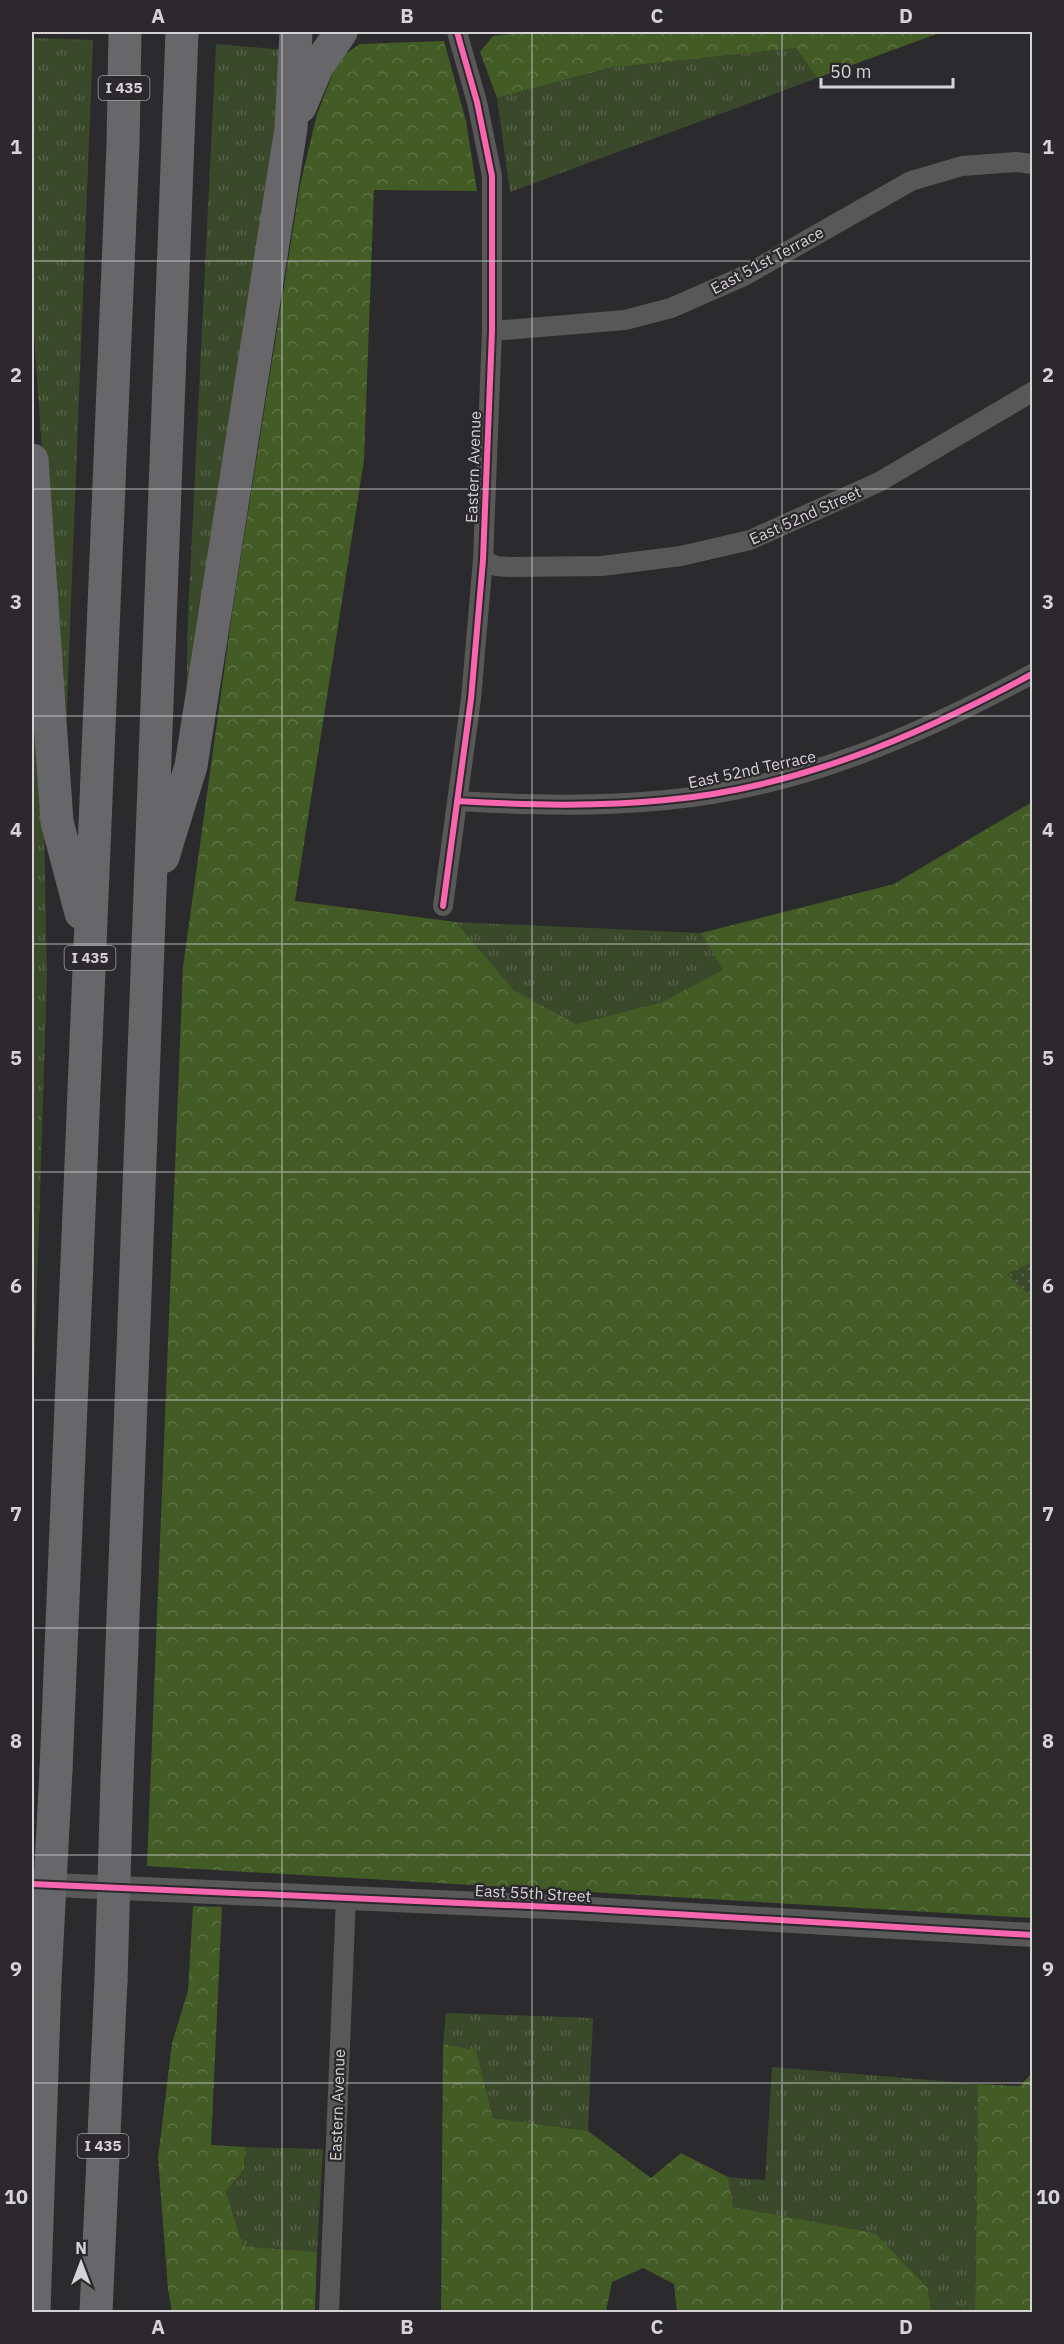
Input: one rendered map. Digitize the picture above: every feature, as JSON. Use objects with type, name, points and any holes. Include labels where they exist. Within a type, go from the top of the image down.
[{"type":"highway","name":"I 435","points":[[34,2313],[45,1980],[56,1770],[123,146],[125,32]]},
{"type":"highway","name":"I 435","points":[[96,2313],[111,1980],[182,32]]},
{"type":"highway","points":[[150,899],[191,766],[291,128],[296,32]]},
{"type":"highway","points":[[291,128],[317,67],[341,32]]},
{"type":"highway","points":[[32,460],[57,822],[90,945]]},
{"type":"street","name":"Eastern Avenue","points":[[444,906],[471,699],[483,560],[492,332],[492,176],[477,102],[457,32]]},
{"type":"street","name":"East 51st Terrace","points":[[492,332],[624,320],[671,308],[744,276],[911,180],[962,166],[1016,162],[1032,164]]},
{"type":"street","name":"East 52nd Street","points":[[483,560],[496,566],[509,567],[602,566],[681,556],[750,540],[879,482],[1032,392]]},
{"type":"street","name":"East 52nd Terrace","points":[[457,801],[566,805],[667,800],[741,789],[828,766],[893,742],[978,704],[1032,674]]},
{"type":"street","name":"East 55th Street","points":[[32,1884],[346,1898],[1032,1935]]},
{"type":"street","name":"Eastern Avenue","points":[[329,2313],[346,1898]]},
{"type":"green space","points":[[527,32],[942,32],[817,78],[796,48],[609,68],[497,98],[480,52],[493,36]]},
{"type":"green space","points":[[32,38],[93,40],[66,730],[49,553],[32,306]]},
{"type":"green space","points":[[444,41],[466,121],[477,191],[374,190],[364,460],[295,901],[456,922],[514,990],[576,1024],[662,1002],[723,970],[701,933],[894,884],[1032,802],[1032,1918],[147,1866],[183,967],[233,607],[300,185],[317,114],[339,58],[360,44]]},
{"type":"green space","points":[[216,44],[286,50],[186,715],[188,617]]},
{"type":"green space","points":[[796,48],[817,78],[510,192],[497,98],[609,68]]},
{"type":"green space","points":[[32,598],[44,826],[47,977],[32,1441]]},
{"type":"green space","points":[[456,922],[701,933],[724,970],[662,1002],[576,1024],[514,990]]},
{"type":"green space","points":[[1032,1262],[1032,1298],[1007,1274]]},
{"type":"green space","points":[[193,1906],[222,1907],[211,2145],[245,2147],[244,2169],[226,2191],[243,2246],[317,2252],[315,2312],[172,2312],[168,2289],[158,2158],[172,2043],[188,1991]]},
{"type":"green space","points":[[446,2013],[593,2018],[588,2131],[493,2118],[476,2050],[443,2044]]},
{"type":"green space","points":[[443,2044],[476,2050],[493,2118],[588,2131],[651,2178],[681,2153],[728,2177],[733,2207],[875,2233],[928,2288],[931,2312],[677,2312],[674,2284],[643,2268],[612,2282],[606,2312],[441,2312]]},
{"type":"green space","points":[[772,2067],[978,2084],[975,2312],[931,2312],[928,2288],[875,2233],[732,2207],[728,2177],[765,2180]]},
{"type":"green space","points":[[1032,2073],[1032,2312],[975,2312],[978,2084],[1020,2086]]},
{"type":"green space","points":[[245,2147],[323,2149],[317,2252],[243,2246],[226,2190],[244,2169]]},
{"type":"cycle path","points":[[443,906],[471,699],[483,560],[492,331],[492,176],[477,102],[457,32]]},
{"type":"cycle path","points":[[457,801],[509,804],[614,804],[715,794],[762,784],[855,756],[901,738],[1032,674]]},
{"type":"cycle path","points":[[32,1884],[573,1908],[1032,1935]]}]
